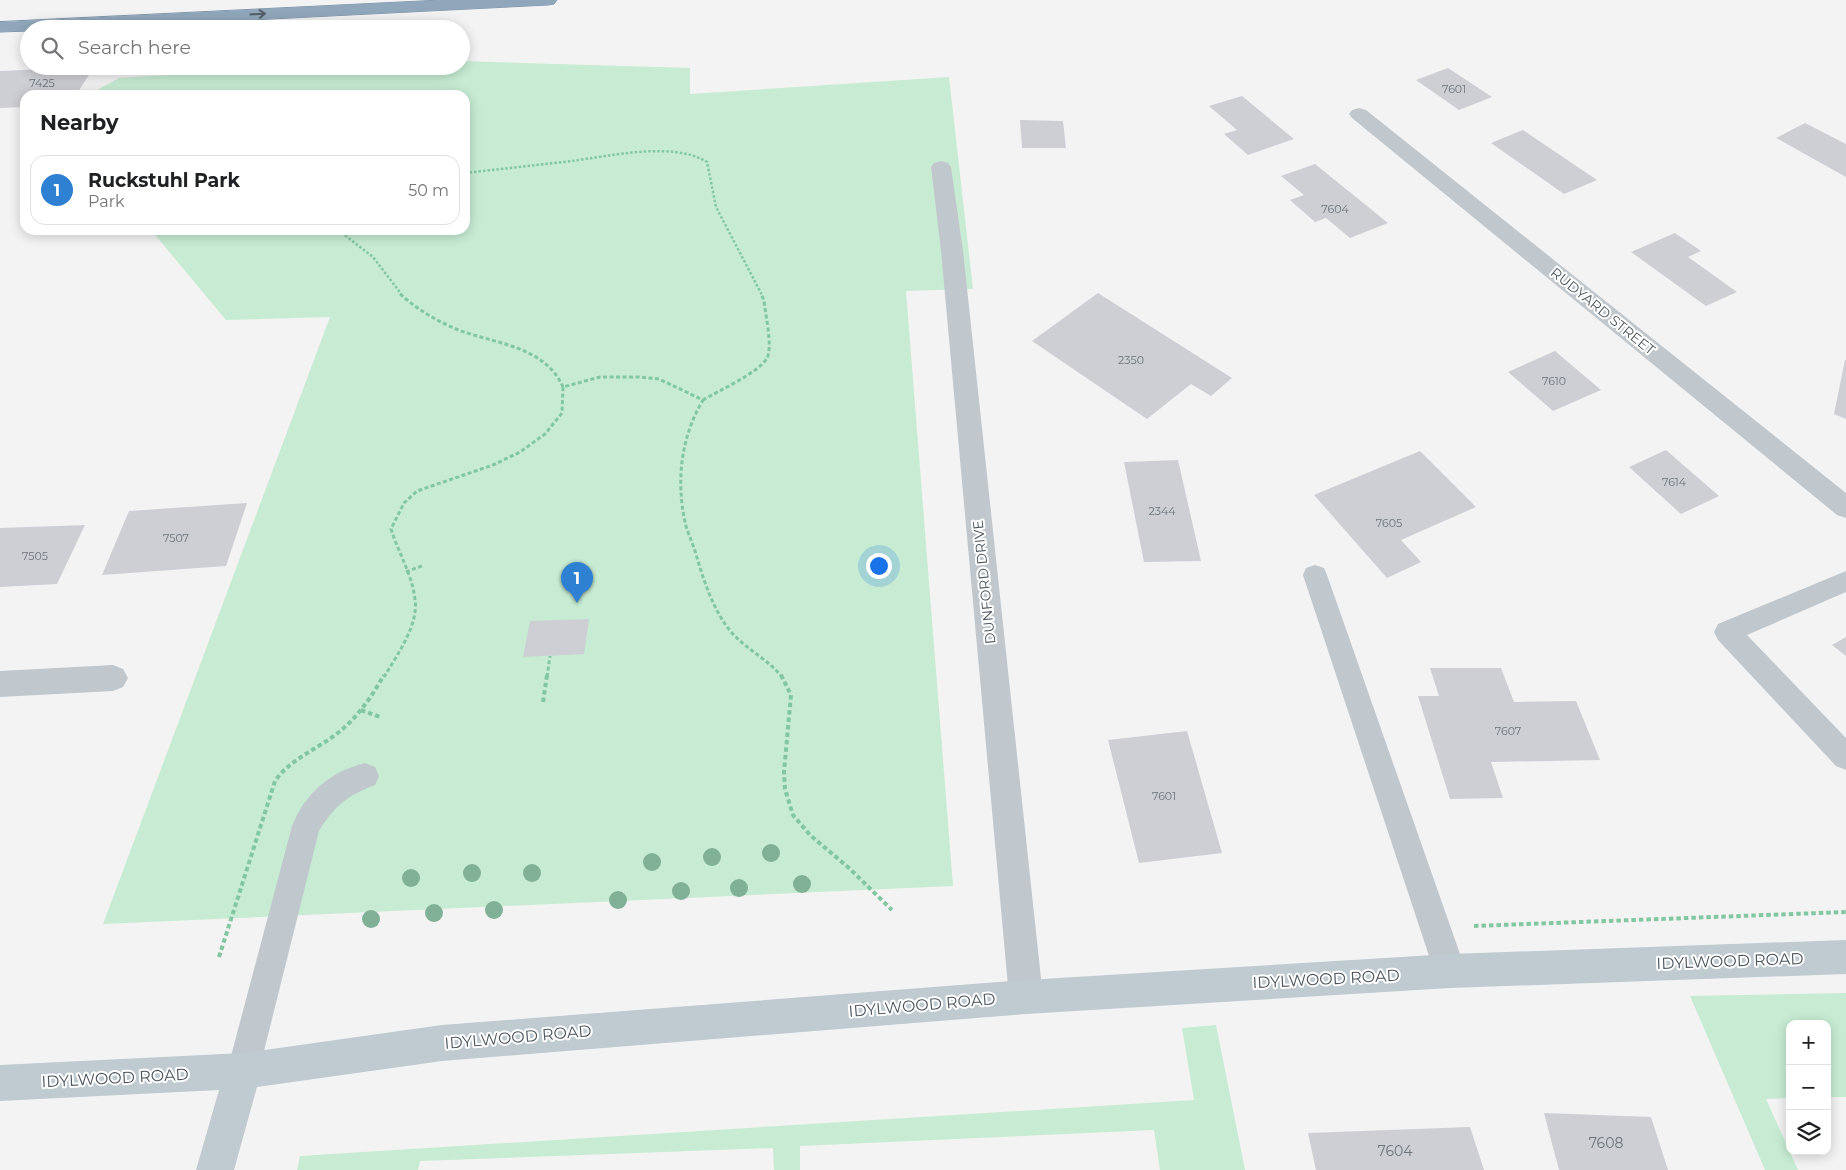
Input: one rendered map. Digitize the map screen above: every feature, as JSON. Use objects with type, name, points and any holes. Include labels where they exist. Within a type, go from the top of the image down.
[{"type":"highway","points":[[142,20],[548,0]]},
{"type":"highway","points":[[0,27],[20,26]]},
{"type":"main road","name":"IDYLWOOD ROAD","points":[[0,1083],[243,1071],[442,1043],[1026,997],[1450,972],[1846,957]]},
{"type":"main road","points":[[215,1170],[243,1071]]},
{"type":"street","name":"RUDYARD STREET","points":[[1359,114],[1846,508]]},
{"type":"street","name":"DUNFORD DRIVE","points":[[941,167],[952,251],[1026,997]]},
{"type":"street","points":[[0,684],[113,678]]},
{"type":"lane","points":[[1315,575],[1450,972]]},
{"type":"lane","points":[[1846,581],[1727,632],[1846,757]]},
{"type":"lane","points":[[243,1071],[306,826],[322,800],[340,785],[365,776]]},
{"type":"path","points":[[470,172],[655,152],[693,156],[707,162],[716,208],[764,300],[769,344],[767,358],[757,368],[703,400],[688,426],[682,466],[682,500],[685,522],[700,571],[717,612],[729,629],[778,672],[790,690],[791,705],[787,727],[784,779],[786,799],[792,814],[808,836],[843,862],[892,910]]},
{"type":"path","points":[[219,957],[275,781],[282,771],[353,720],[382,680],[412,621],[416,608],[412,586],[391,529],[405,501],[428,485],[497,464],[534,443],[553,426],[562,413],[563,386],[558,373],[540,359],[504,343],[458,330],[415,307],[393,287],[377,261],[344,235]]},
{"type":"path","points":[[563,386],[600,377],[659,379],[703,400]]},
{"type":"path","points":[[406,572],[424,565]]},
{"type":"path","points":[[543,702],[550,656]]},
{"type":"path","points":[[361,710],[380,717]]},
{"type":"path","points":[[1479,925],[1846,912]]},
{"type":"green space","points":[[470,61],[690,68],[690,94],[949,77],[973,289],[906,291],[953,886],[103,924],[330,317],[226,320],[155,235],[470,235],[470,90],[97,90],[119,78],[168,75],[470,75]]},
{"type":"green space","points":[[1846,993],[1846,1097],[1831,1097],[1831,1020],[1786,1020],[1786,1098],[1766,1099],[1786,1143],[1786,1155],[1791,1155],[1798,1170],[1765,1170],[1690,996]]},
{"type":"green space","points":[[1216,1025],[1245,1170],[1160,1170],[1154,1130],[800,1146],[800,1170],[774,1170],[773,1148],[420,1161],[418,1170],[297,1170],[300,1156],[1194,1100],[1182,1028]]},
{"type":"building","points":[[1448,68],[1492,97],[1459,110],[1416,80]]},
{"type":"building","points":[[20,70],[20,75],[89,75],[79,90],[20,90],[20,107],[0,108],[0,71]]},
{"type":"building","points":[[1242,96],[1294,139],[1248,155],[1224,134],[1237,130],[1209,106]]},
{"type":"building","points":[[1020,120],[1063,121],[1066,148],[1022,148]]},
{"type":"building","points":[[1805,123],[1846,144],[1846,177],[1776,138]]},
{"type":"building","points":[[1523,130],[1597,180],[1564,194],[1491,143]]},
{"type":"building","points":[[1315,164],[1388,223],[1350,238],[1326,218],[1315,222],[1290,200],[1304,195],[1281,176]]},
{"type":"building","points":[[1675,233],[1701,251],[1688,257],[1737,292],[1706,306],[1631,252]]},
{"type":"building","points":[[1098,293],[1232,378],[1211,396],[1191,384],[1147,419],[1032,341]]},
{"type":"building","points":[[1555,351],[1601,390],[1553,411],[1508,372]]},
{"type":"building","points":[[1846,360],[1846,419],[1834,414]]},
{"type":"building","points":[[1666,450],[1719,496],[1681,514],[1629,467]]},
{"type":"building","points":[[1420,451],[1476,507],[1401,540],[1421,562],[1387,578],[1314,495]]},
{"type":"building","points":[[1178,460],[1201,561],[1144,562],[1124,462]]},
{"type":"building","points":[[247,503],[226,566],[102,575],[129,511]]},
{"type":"building","points":[[85,525],[57,584],[0,587],[0,528]]},
{"type":"building","points":[[589,619],[584,654],[523,657],[530,621]]},
{"type":"building","points":[[1846,637],[1846,656],[1832,645]]},
{"type":"building","points":[[1430,668],[1501,668],[1514,702],[1576,701],[1600,760],[1491,762],[1503,798],[1450,799],[1418,696],[1439,696]]},
{"type":"building","points":[[1187,731],[1222,853],[1139,863],[1108,740]]},
{"type":"building","points":[[1544,1113],[1651,1117],[1668,1170],[1559,1170]]},
{"type":"building","points":[[1470,1127],[1484,1170],[1316,1170],[1308,1133]]},
{"type":"place","name":"Ruckstuhl Park","points":[[577,603]]}]
